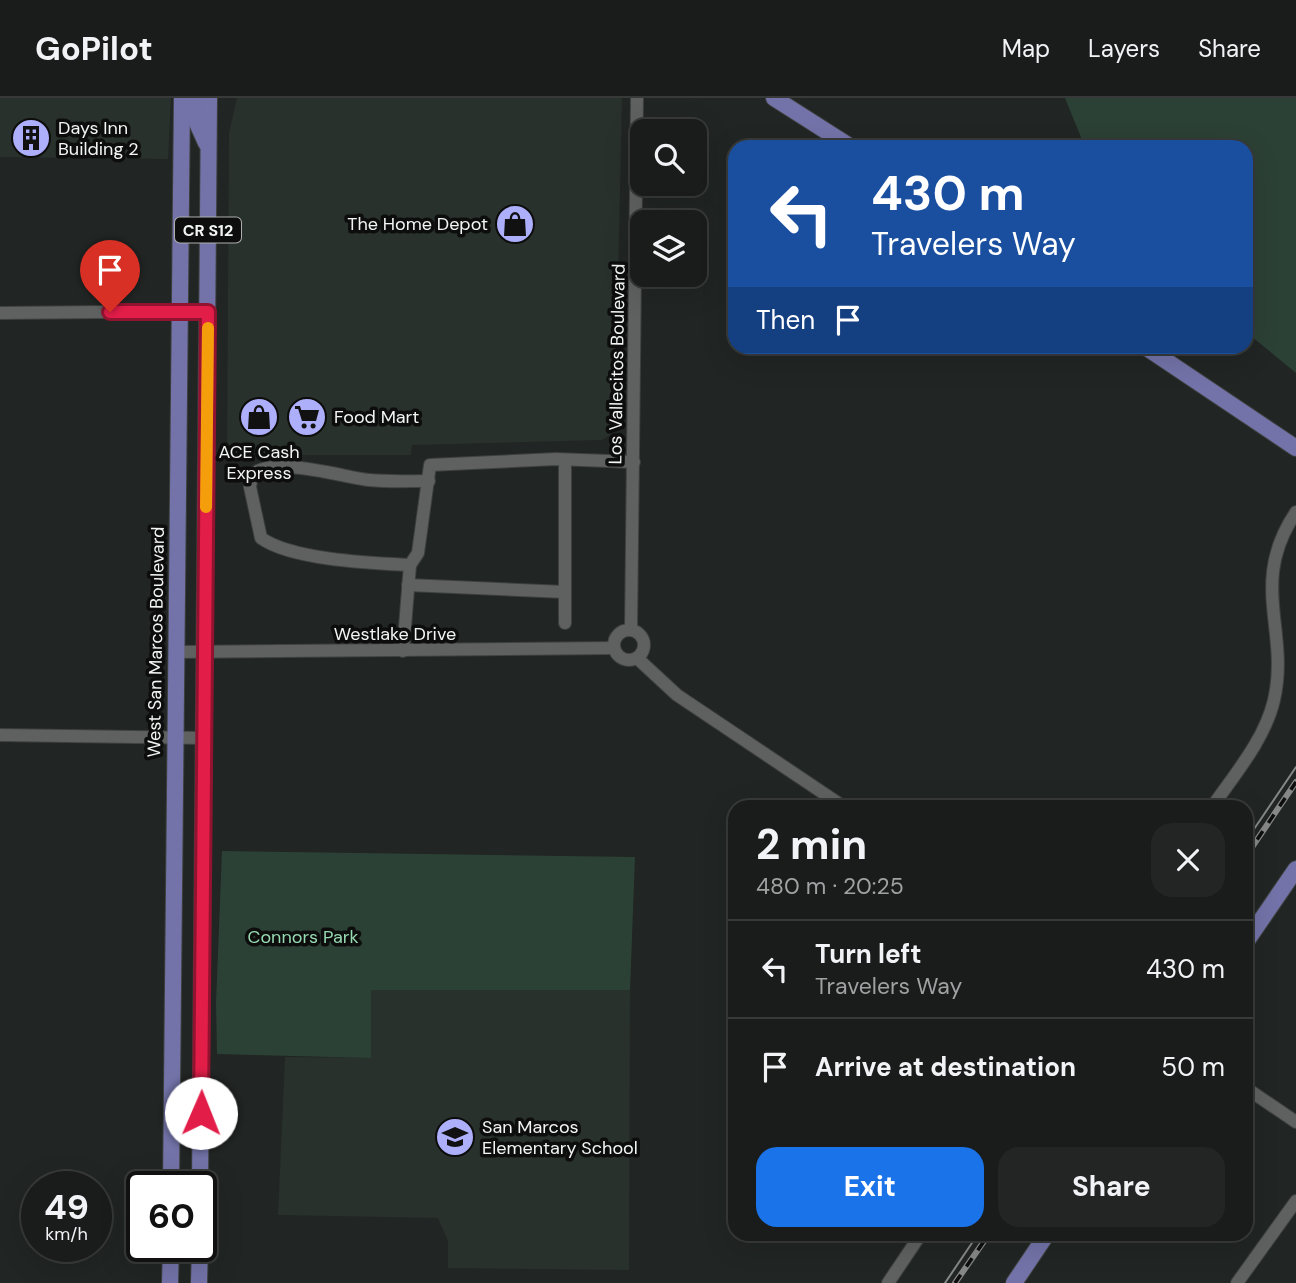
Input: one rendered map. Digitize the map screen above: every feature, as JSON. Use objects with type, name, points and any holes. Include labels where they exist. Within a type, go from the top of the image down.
[{"type":"main road","name":"West San Marcos Boulevard","points":[[171,1171],[174,1072],[173,738],[182,98]]},
{"type":"main road","points":[[192,98],[197,106],[197,122],[209,149]]},
{"type":"main road","name":"CR S12","points":[[200,1171],[209,98]]},
{"type":"main road","points":[[774,98],[840,140]]},
{"type":"main road","points":[[1156,354],[1296,448]]},
{"type":"main road","points":[[1253,932],[1296,869]]},
{"type":"main road","points":[[1014,1283],[1042,1241]]},
{"type":"main road","points":[[170,1283],[171,1262]]},
{"type":"main road","points":[[199,1283],[200,1262]]},
{"type":"street","name":"Los Vallecitos Boulevard","points":[[631,630],[638,98]]},
{"type":"street","points":[[0,313],[208,312]]},
{"type":"street","points":[[403,651],[410,565],[418,553],[430,465],[565,460],[634,462]]},
{"type":"street","points":[[565,460],[565,623]]},
{"type":"street","points":[[410,565],[364,562],[275,548],[261,538],[250,487],[252,475],[265,467],[316,470],[370,480],[429,481]]},
{"type":"street","points":[[1217,800],[1264,727],[1274,700],[1278,662],[1270,605],[1272,576],[1280,542],[1296,512]]},
{"type":"street","points":[[408,585],[565,592]]},
{"type":"street","points":[[631,630],[639,634],[643,651],[637,658],[621,659],[614,648],[618,635],[631,630]]},
{"type":"street","name":"Westlake Drive","points":[[175,652],[614,648]]},
{"type":"street","points":[[637,658],[668,689],[834,800]]},
{"type":"street","points":[[0,735],[203,738]]},
{"type":"street","points":[[1253,1092],[1296,1122]]},
{"type":"street","points":[[1237,1283],[1296,1201]]},
{"type":"street","points":[[887,1283],[916,1241]]},
{"type":"shaded area","points":[[0,98],[171,98],[168,159],[0,157]]},
{"type":"shaded area","points":[[237,98],[622,98],[615,426],[610,435],[602,440],[412,445],[411,455],[227,455],[229,133]]},
{"type":"shaded area","name":"San Marcos Elementary School","points":[[370,990],[630,990],[629,1270],[448,1268],[448,1241],[438,1218],[278,1215],[285,1057],[371,1058]]},
{"type":"green space","points":[[1065,98],[1296,98],[1296,373],[1253,338],[1253,140],[1082,140]]},
{"type":"green space","name":"Connors Park","points":[[222,851],[635,857],[630,990],[371,990],[371,1058],[217,1054],[216,1003]]},
{"type":"tram line","points":[[1253,831],[1296,767]]},
{"type":"tram line","points":[[945,1283],[973,1241]]},
{"type":"railway","points":[[1253,846],[1296,782]]},
{"type":"railway","points":[[955,1283],[984,1241]]},
{"type":"slow traffic","points":[[206,507],[208,328]]},
{"type":"place","name":"Days Inn Building 2","points":[[31,138]]},
{"type":"place","name":"The Home Depot","points":[[515,224]]},
{"type":"place","name":"ACE Cash Express","points":[[259,417]]},
{"type":"place","name":"Food Mart","points":[[307,417]]},
{"type":"place","name":"San Marcos Elementary School","points":[[455,1137]]},
{"type":"route","points":[[110,312],[208,312],[201,1113]]}]
